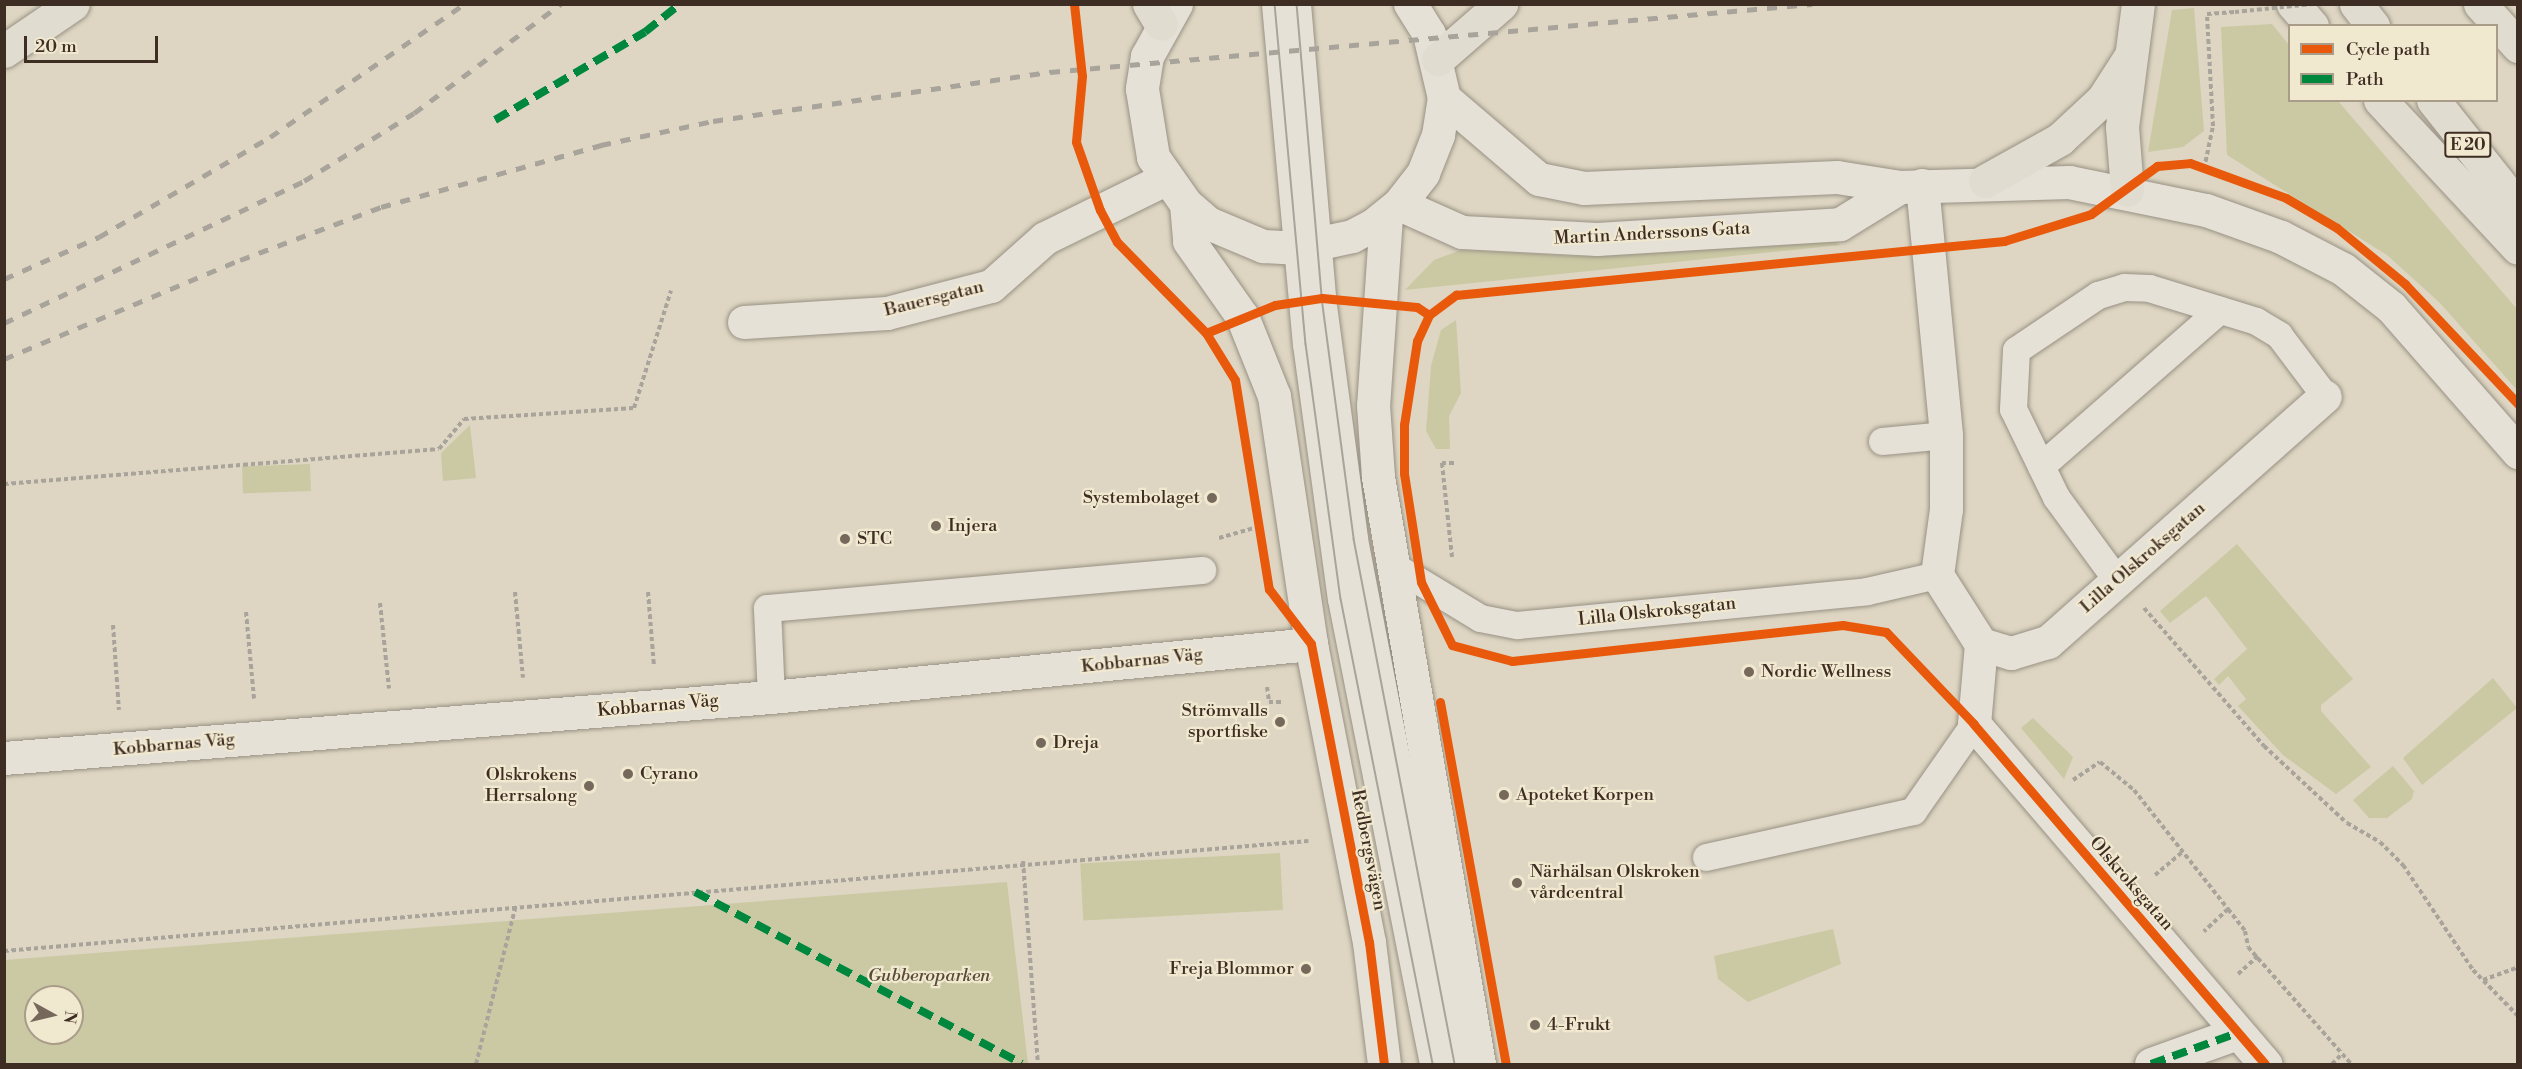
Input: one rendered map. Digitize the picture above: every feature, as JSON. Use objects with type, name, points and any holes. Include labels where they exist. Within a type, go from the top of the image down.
[{"type":"highway","points":[[4,51],[73,4]]},
{"type":"highway","points":[[1438,59],[1502,4]]},
{"type":"highway","points":[[2127,190],[2121,148],[2138,4]]},
{"type":"highway","points":[[2293,4],[2310,24]]},
{"type":"highway","points":[[2356,4],[2371,24]]},
{"type":"highway","points":[[2480,4],[2498,24]]},
{"type":"highway","points":[[2488,4],[2517,46]]},
{"type":"highway","points":[[2498,24],[2517,46]]},
{"type":"highway","points":[[1985,181],[2060,139],[2103,99],[2130,57]]},
{"type":"highway","points":[[2381,102],[2517,248]]},
{"type":"highway","name":"E 20","points":[[2435,102],[2517,207]]},
{"type":"street","points":[[1162,11],[1142,89],[1144,124],[1164,179],[1186,204],[1234,237],[1307,247],[1352,236],[1392,210],[1427,163],[1444,98],[1438,59],[1410,4]]},
{"type":"street","name":"Martin Anderssons Gata","points":[[1444,98],[1539,179],[1584,188],[1837,177],[1911,186],[1985,181],[2127,190],[2217,214],[2343,269],[2391,307],[2440,357],[2517,453]]},
{"type":"street","name":"Bauersgatan","points":[[744,322],[887,313],[991,286],[1045,238],[1164,179]]},
{"type":"street","points":[[1911,186],[1946,435],[1946,509],[1937,575],[1981,644],[1974,724]]},
{"type":"street","name":"Martin Anderssons Gata","points":[[1392,210],[1462,232],[1597,238],[1840,224],[1911,186]]},
{"type":"street","name":"Redbergsvägen","points":[[1186,204],[1189,241],[1242,316],[1274,396],[1311,644],[1369,942],[1384,1065]]},
{"type":"street","points":[[1392,210],[1373,405],[1391,564],[1479,1065]]},
{"type":"street","name":"Lilla Olskroksgatan","points":[[1981,644],[2011,653],[2048,642],[2116,579],[2188,522],[2325,396]]},
{"type":"street","name":"Kobbarnas Väg","points":[[4,758],[771,697],[1311,644]]},
{"type":"street","name":"Olskroksgatan","points":[[1974,724],[2265,1065]]},
{"type":"street","points":[[2151,1065],[2237,1033]]},
{"type":"lane","points":[[1275,4],[1307,247],[1364,599],[1455,1065]]},
{"type":"lane","points":[[1297,4],[1307,247],[1341,599],[1433,1065]]},
{"type":"lane","points":[[2116,579],[2056,497],[2013,409],[2016,350],[2098,295],[2124,287],[2178,295],[2279,335],[2325,396]]},
{"type":"lane","points":[[2042,466],[2219,310]]},
{"type":"lane","points":[[1882,441],[1946,435]]},
{"type":"lane","name":"Lilla Olskroksgatan","points":[[1391,564],[1480,618],[1517,625],[1867,591],[1937,575]]},
{"type":"lane","points":[[771,697],[767,608],[1202,570]]},
{"type":"lane","points":[[1706,857],[1913,812],[1974,724]]},
{"type":"path","points":[[2205,165],[2213,126],[2207,14],[2313,4]]},
{"type":"path","points":[[2190,163],[2205,165],[2215,170]]},
{"type":"path","points":[[4,483],[439,449],[464,419],[634,408],[671,291]]},
{"type":"path","points":[[1456,463],[1443,463],[1456,605]]},
{"type":"path","points":[[2116,579],[2264,746],[2347,823],[2380,842],[2403,865],[2483,980],[2517,1016]]},
{"type":"path","points":[[515,592],[524,688]]},
{"type":"path","points":[[648,592],[655,678]]},
{"type":"path","points":[[380,603],[390,698]]},
{"type":"path","points":[[246,612],[255,709]]},
{"type":"path","points":[[113,625],[120,720]]},
{"type":"path","points":[[2044,808],[2091,764],[2112,766],[2228,909],[2245,932],[2248,947],[2351,1065]]},
{"type":"path","points":[[4,951],[515,909],[1023,861],[1348,835]]},
{"type":"path","points":[[1023,861],[1038,1065]]},
{"type":"path","points":[[476,1065],[515,909]]},
{"type":"path","points":[[2173,959],[2228,909]]},
{"type":"path","points":[[2483,980],[2517,967]]},
{"type":"path","points":[[2332,1065],[2342,1054]]},
{"type":"green space","points":[[2194,8],[2204,131],[2183,147],[2148,152],[2172,10]]},
{"type":"green space","points":[[2272,24],[2288,44],[2288,102],[2339,102],[2517,309],[2517,390],[2440,303],[2387,255],[2227,155],[2221,27]]},
{"type":"green space","points":[[1786,240],[1832,240],[1840,245],[1405,290],[1434,260],[1461,250],[1577,256]]},
{"type":"green space","points":[[1456,320],[1461,393],[1449,416],[1450,449],[1436,449],[1426,431],[1431,366],[1441,330]]},
{"type":"green space","points":[[470,425],[476,478],[443,481],[441,453]]},
{"type":"green space","points":[[310,464],[311,491],[243,493],[242,466]]},
{"type":"green space","points":[[2237,544],[2353,679],[2321,705],[2321,711],[2371,767],[2336,794],[2283,755],[2238,706],[2246,699],[2228,676],[2219,685],[2214,679],[2247,649],[2206,596],[2170,623],[2160,611]]},
{"type":"green space","points":[[2493,678],[2517,708],[2422,785],[2403,758]]},
{"type":"green space","points":[[2033,718],[2073,757],[2064,779],[2021,728]]},
{"type":"green space","points":[[2393,766],[2414,791],[2412,799],[2387,818],[2369,818],[2353,800]]},
{"type":"green space","points":[[1280,853],[1283,910],[1083,920],[1080,863]]},
{"type":"green space","name":"Gubberoparken","points":[[1007,882],[1028,1064],[5,1064],[5,960]]},
{"type":"green space","points":[[1833,929],[1841,964],[1748,1002],[1718,979],[1714,956]]},
{"type":"tram line","points":[[1275,4],[1306,344],[1341,599],[1433,1064]]},
{"type":"tram line","points":[[1297,4],[1322,298],[1354,539],[1455,1064]]},
{"type":"railway","points":[[4,279],[99,237],[270,137],[464,4]]},
{"type":"railway","points":[[4,323],[304,181],[414,113],[561,4]]},
{"type":"railway","points":[[4,359],[240,260],[381,207],[601,145],[713,121],[1050,72],[1812,4]]},
{"type":"marked path","points":[[495,120],[645,32],[680,4]]},
{"type":"marked path","points":[[695,892],[1022,1064]]},
{"type":"marked path","points":[[2151,1064],[2237,1033]]},
{"type":"cycle path","points":[[1074,4],[1082,76],[1076,142],[1100,210],[1117,242],[1206,333],[1235,380],[1269,589],[1311,644],[1369,942],[1384,1064]]},
{"type":"cycle path","points":[[2265,1064],[1974,724],[1886,632],[1843,625],[1512,661],[1452,645],[1421,582],[1404,473],[1404,425],[1417,341],[1429,315],[1456,295],[2004,241],[2091,214],[2157,166],[2190,163],[2286,198],[2337,228],[2405,284],[2518,404]]},
{"type":"cycle path","points":[[1206,333],[1275,305],[1322,298],[1417,307],[1429,315]]},
{"type":"cycle path","points":[[1440,702],[1506,1064]]},
{"type":"place","name":"Systembolaget","points":[[1212,498]]},
{"type":"place","name":"Injera","points":[[936,526]]},
{"type":"place","name":"STC","points":[[845,539]]},
{"type":"place","name":"Nordic Wellness","points":[[1749,672]]},
{"type":"place","name":"Strömvalls sportfiske","points":[[1280,722]]},
{"type":"place","name":"Dreja","points":[[1041,743]]},
{"type":"place","name":"Cyrano","points":[[628,774]]},
{"type":"place","name":"Olskrokens Herrsalong","points":[[589,786]]},
{"type":"place","name":"Apoteket Korpen","points":[[1504,795]]},
{"type":"place","name":"Närhälsan Olskroken vårdcentral","points":[[1517,883]]},
{"type":"place","name":"Freja Blommor","points":[[1306,969]]},
{"type":"place","name":"4-Frukt","points":[[1535,1025]]}]
